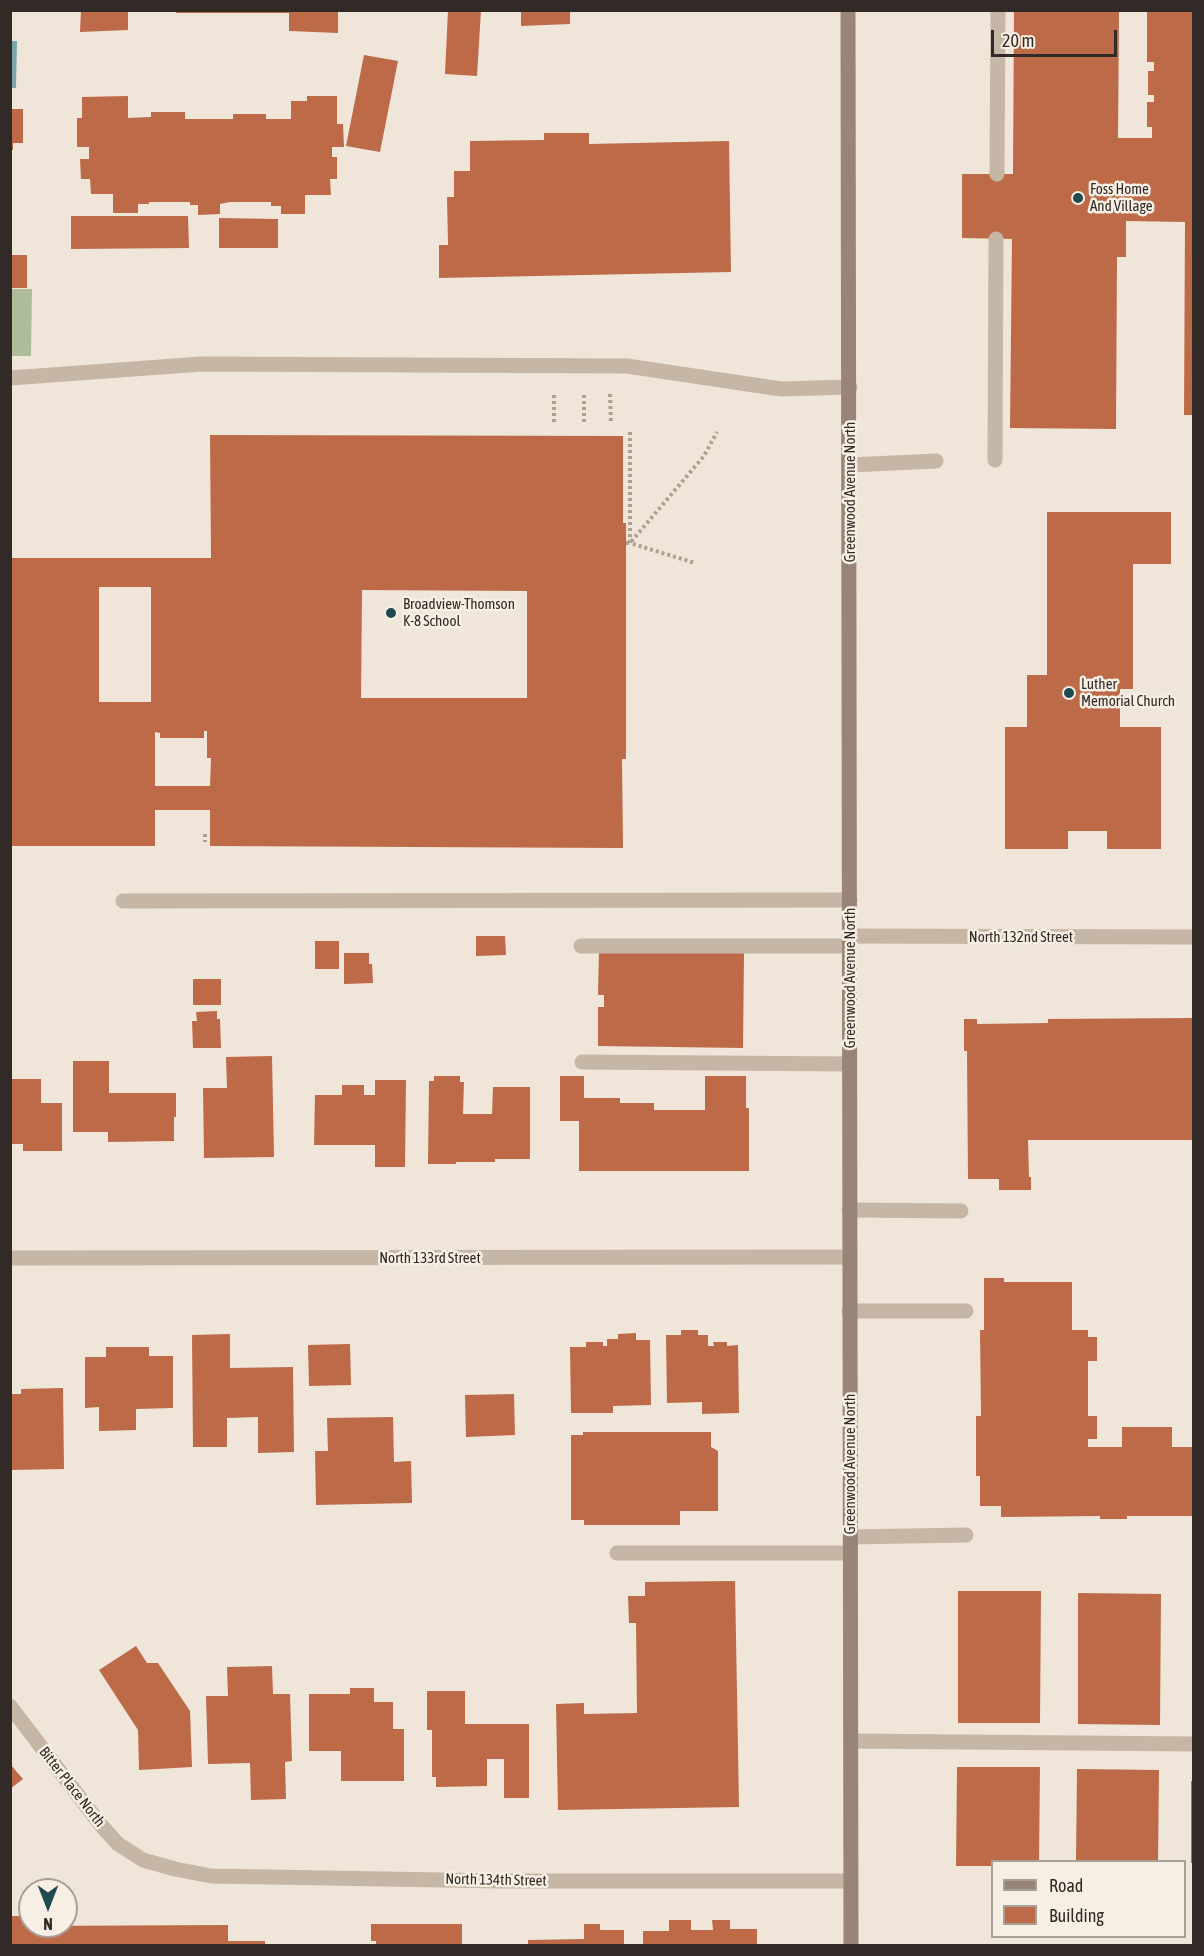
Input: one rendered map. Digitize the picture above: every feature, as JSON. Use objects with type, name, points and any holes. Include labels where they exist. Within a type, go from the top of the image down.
[{"type":"main road","name":"Greenwood Avenue North","points":[[848,10],[851,1946]]},
{"type":"street","points":[[997,174],[998,10]]},
{"type":"street","points":[[995,460],[996,239]]},
{"type":"street","points":[[10,378],[201,363],[627,366],[781,389],[850,387]]},
{"type":"street","points":[[850,465],[936,461]]},
{"type":"street","points":[[123,901],[850,900]]},
{"type":"street","name":"North 132nd Street","points":[[581,946],[1194,937]]},
{"type":"street","points":[[582,1062],[850,1064]]},
{"type":"street","points":[[849,1210],[961,1211]]},
{"type":"street","name":"North 133rd Street","points":[[10,1258],[849,1257]]},
{"type":"street","points":[[849,1311],[966,1311]]},
{"type":"street","points":[[850,1537],[966,1535]]},
{"type":"street","points":[[617,1553],[850,1554]]},
{"type":"street","name":"Bitter Place North","points":[[10,1706],[100,1824],[118,1844],[143,1860]]},
{"type":"street","points":[[851,1741],[1194,1744]]},
{"type":"street","name":"North 134th Street","points":[[143,1860],[212,1876],[501,1881],[851,1881]]},
{"type":"path","points":[[554,390],[554,424]]},
{"type":"path","points":[[584,390],[584,424]]},
{"type":"path","points":[[610,390],[611,423]]},
{"type":"path","points":[[628,543],[630,432]]},
{"type":"path","points":[[628,543],[704,456],[717,432]]},
{"type":"path","points":[[628,543],[695,563]]},
{"type":"path","points":[[205,834],[205,842]]},
{"type":"green space","points":[[11,289],[32,289],[31,356],[11,356]]},
{"type":"water","points":[[11,41],[17,41],[16,88],[11,88]]},
{"type":"building","points":[[81,10],[128,10],[128,30],[80,32]]},
{"type":"building","points":[[176,10],[338,10],[338,33],[289,31],[289,13],[176,13]]},
{"type":"building","points":[[448,10],[481,10],[477,76],[445,74]]},
{"type":"building","points":[[521,10],[570,10],[570,24],[521,26]]},
{"type":"building","name":"Foss Home And Village","points":[[1014,10],[1119,10],[1118,138],[1152,138],[1152,127],[1147,127],[1147,102],[1154,102],[1154,95],[1148,95],[1148,71],[1154,71],[1154,62],[1147,62],[1147,10],[1194,10],[1194,415],[1184,415],[1185,222],[1126,221],[1126,257],[1117,257],[1116,429],[1010,428],[1012,239],[962,238],[962,174],[1013,174]]},
{"type":"building","points":[[364,55],[398,61],[380,152],[346,146]]},
{"type":"building","points":[[128,96],[128,118],[151,117],[151,112],[185,112],[185,119],[233,119],[233,114],[266,114],[266,119],[291,119],[291,101],[307,101],[307,96],[337,96],[337,124],[343,124],[344,147],[332,147],[332,157],[337,157],[337,179],[330,179],[331,195],[305,195],[305,214],[281,214],[281,206],[271,206],[271,202],[230,202],[220,204],[220,214],[198,215],[198,205],[190,205],[190,202],[149,202],[149,204],[138,204],[138,213],[113,213],[113,194],[91,194],[90,179],[81,179],[80,159],[89,159],[89,147],[77,147],[77,118],[82,118],[82,97]]},
{"type":"building","points":[[10,109],[23,109],[23,143],[13,143],[13,150],[10,150]]},
{"type":"building","points":[[544,133],[589,133],[589,144],[729,141],[731,272],[439,278],[439,245],[448,245],[447,197],[454,197],[454,171],[470,171],[470,141],[544,140]]},
{"type":"building","points":[[71,216],[188,216],[189,248],[71,249]]},
{"type":"building","points":[[219,218],[278,219],[278,248],[219,248]]},
{"type":"building","points":[[10,255],[27,255],[27,288],[10,288]]},
{"type":"building","points":[[210,435],[623,436],[623,523],[626,523],[626,759],[622,759],[623,848],[210,846],[210,810],[155,810],[155,846],[10,846],[10,558],[211,558]],"holes":[[[99,587],[151,587],[151,702],[99,702]],[[362,590],[527,591],[527,698],[361,698]],[[204,731],[207,731],[207,758],[211,758],[210,786],[155,786],[155,732],[160,733],[160,738],[204,738]]]},
{"type":"building","points":[[1047,512],[1171,512],[1171,564],[1133,564],[1133,689],[1120,689],[1120,727],[1161,727],[1161,849],[1107,849],[1107,831],[1068,831],[1068,849],[1005,849],[1005,727],[1027,727],[1027,675],[1047,675]]},
{"type":"building","points":[[476,936],[505,936],[506,955],[476,956]]},
{"type":"building","points":[[315,941],[339,941],[339,969],[315,969]]},
{"type":"building","points":[[599,950],[744,952],[743,1048],[598,1046],[598,1007],[604,1007],[604,995],[598,995]]},
{"type":"building","points":[[344,953],[369,953],[373,983],[344,984]]},
{"type":"building","points":[[193,979],[221,979],[221,1005],[193,1005]]},
{"type":"building","points":[[217,1011],[217,1019],[220,1019],[221,1048],[193,1048],[192,1021],[197,1021],[196,1012]]},
{"type":"building","points":[[1194,1018],[1194,1140],[1028,1140],[1031,1190],[999,1190],[999,1179],[968,1179],[967,1051],[964,1051],[964,1019],[977,1019],[977,1024],[1048,1023],[1048,1019]]},
{"type":"building","points":[[272,1056],[274,1157],[204,1158],[203,1088],[227,1088],[226,1057]]},
{"type":"building","points":[[73,1061],[109,1061],[109,1093],[176,1093],[174,1141],[108,1142],[108,1132],[73,1132]]},
{"type":"building","points":[[434,1076],[460,1076],[460,1082],[464,1082],[463,1114],[492,1114],[493,1087],[530,1087],[530,1159],[428,1164],[429,1081],[434,1081]]},
{"type":"building","points":[[560,1076],[584,1076],[584,1098],[620,1098],[620,1103],[654,1103],[654,1110],[705,1110],[705,1076],[746,1076],[746,1108],[749,1108],[749,1171],[579,1171],[579,1121],[560,1121]]},
{"type":"building","points":[[10,1079],[41,1079],[41,1103],[62,1103],[62,1151],[23,1151],[23,1144],[10,1144]]},
{"type":"building","points":[[375,1080],[406,1080],[405,1167],[375,1167],[375,1145],[314,1145],[315,1095],[342,1095],[342,1085],[364,1085],[364,1095],[375,1095]]},
{"type":"building","points":[[984,1278],[1004,1278],[1004,1282],[1072,1282],[1072,1330],[1088,1330],[1088,1337],[1097,1337],[1097,1361],[1088,1361],[1088,1416],[1097,1416],[1097,1439],[1088,1439],[1088,1447],[1122,1447],[1122,1427],[1172,1427],[1172,1447],[1194,1447],[1194,1516],[1127,1516],[1127,1519],[1100,1519],[1100,1516],[1001,1517],[1001,1506],[980,1506],[980,1476],[976,1476],[976,1416],[981,1416],[980,1330],[984,1330]]},
{"type":"building","points":[[681,1330],[698,1330],[698,1335],[708,1335],[708,1346],[714,1346],[713,1342],[727,1342],[727,1346],[738,1345],[739,1413],[702,1414],[702,1402],[667,1403],[666,1335],[681,1335]]},
{"type":"building","points":[[636,1333],[636,1340],[650,1340],[651,1405],[613,1406],[613,1413],[571,1413],[570,1347],[586,1347],[586,1342],[603,1342],[603,1346],[607,1346],[607,1339],[618,1339],[618,1334]]},
{"type":"building","points":[[230,1334],[230,1368],[293,1367],[294,1452],[258,1453],[258,1417],[227,1418],[227,1447],[193,1447],[192,1335]]},
{"type":"building","points":[[350,1344],[351,1385],[309,1386],[308,1345]]},
{"type":"building","points":[[106,1347],[149,1347],[149,1356],[173,1356],[173,1408],[136,1409],[136,1430],[99,1431],[99,1407],[85,1408],[85,1357],[106,1357]]},
{"type":"building","points":[[63,1388],[64,1469],[10,1470],[10,1394],[21,1394],[21,1389]]},
{"type":"building","points":[[514,1394],[515,1435],[466,1437],[465,1395]]},
{"type":"building","points":[[393,1417],[394,1462],[411,1461],[412,1503],[316,1505],[315,1451],[328,1451],[327,1418]]},
{"type":"building","points":[[583,1432],[711,1432],[711,1447],[718,1451],[718,1511],[680,1511],[680,1525],[584,1525],[584,1520],[571,1520],[571,1435],[583,1435]]},
{"type":"building","points":[[735,1581],[739,1807],[558,1810],[556,1704],[584,1703],[584,1714],[637,1713],[636,1623],[629,1623],[628,1596],[645,1596],[645,1582]]},
{"type":"building","points":[[958,1591],[1041,1591],[1040,1723],[958,1723]]},
{"type":"building","points":[[1078,1593],[1161,1594],[1160,1725],[1078,1724]]},
{"type":"building","points":[[136,1646],[147,1663],[158,1663],[190,1711],[192,1767],[139,1770],[138,1730],[99,1670]]},
{"type":"building","points":[[272,1666],[273,1694],[290,1694],[292,1761],[285,1762],[286,1799],[251,1800],[250,1763],[208,1764],[206,1696],[228,1696],[227,1667]]},
{"type":"building","points":[[350,1688],[374,1688],[374,1702],[393,1702],[393,1729],[404,1729],[404,1781],[341,1781],[341,1751],[309,1751],[309,1694],[350,1694]]},
{"type":"building","points":[[427,1691],[465,1691],[465,1724],[529,1724],[529,1798],[504,1798],[504,1759],[487,1759],[487,1786],[436,1787],[436,1777],[432,1777],[432,1730],[427,1730]]},
{"type":"building","points":[[10,1764],[23,1779],[10,1789]]},
{"type":"building","points":[[957,1767],[1040,1767],[1039,1860],[991,1860],[991,1866],[956,1866]]},
{"type":"building","points":[[1077,1769],[1159,1770],[1158,1860],[1076,1860]]},
{"type":"building","points":[[1191,1781],[1194,1781],[1194,1863],[1191,1863]]},
{"type":"building","points":[[10,1916],[18,1916],[18,1938],[78,1938],[78,1926],[228,1925],[228,1941],[265,1941],[265,1946],[10,1946]]},
{"type":"building","points":[[669,1920],[691,1920],[691,1930],[713,1930],[712,1920],[730,1920],[730,1929],[757,1929],[757,1946],[643,1946],[643,1931],[669,1931]]},
{"type":"building","points":[[371,1924],[462,1924],[462,1946],[376,1946],[376,1941],[371,1941]]},
{"type":"building","points":[[584,1924],[600,1924],[600,1930],[624,1930],[624,1946],[528,1946],[528,1940],[584,1939]]},
{"type":"place","name":"Foss Home And Village","points":[[1078,198]]},
{"type":"place","name":"Broadview-Thomson K-8 School","points":[[391,613]]},
{"type":"place","name":"Luther Memorial Church","points":[[1069,693]]}]
